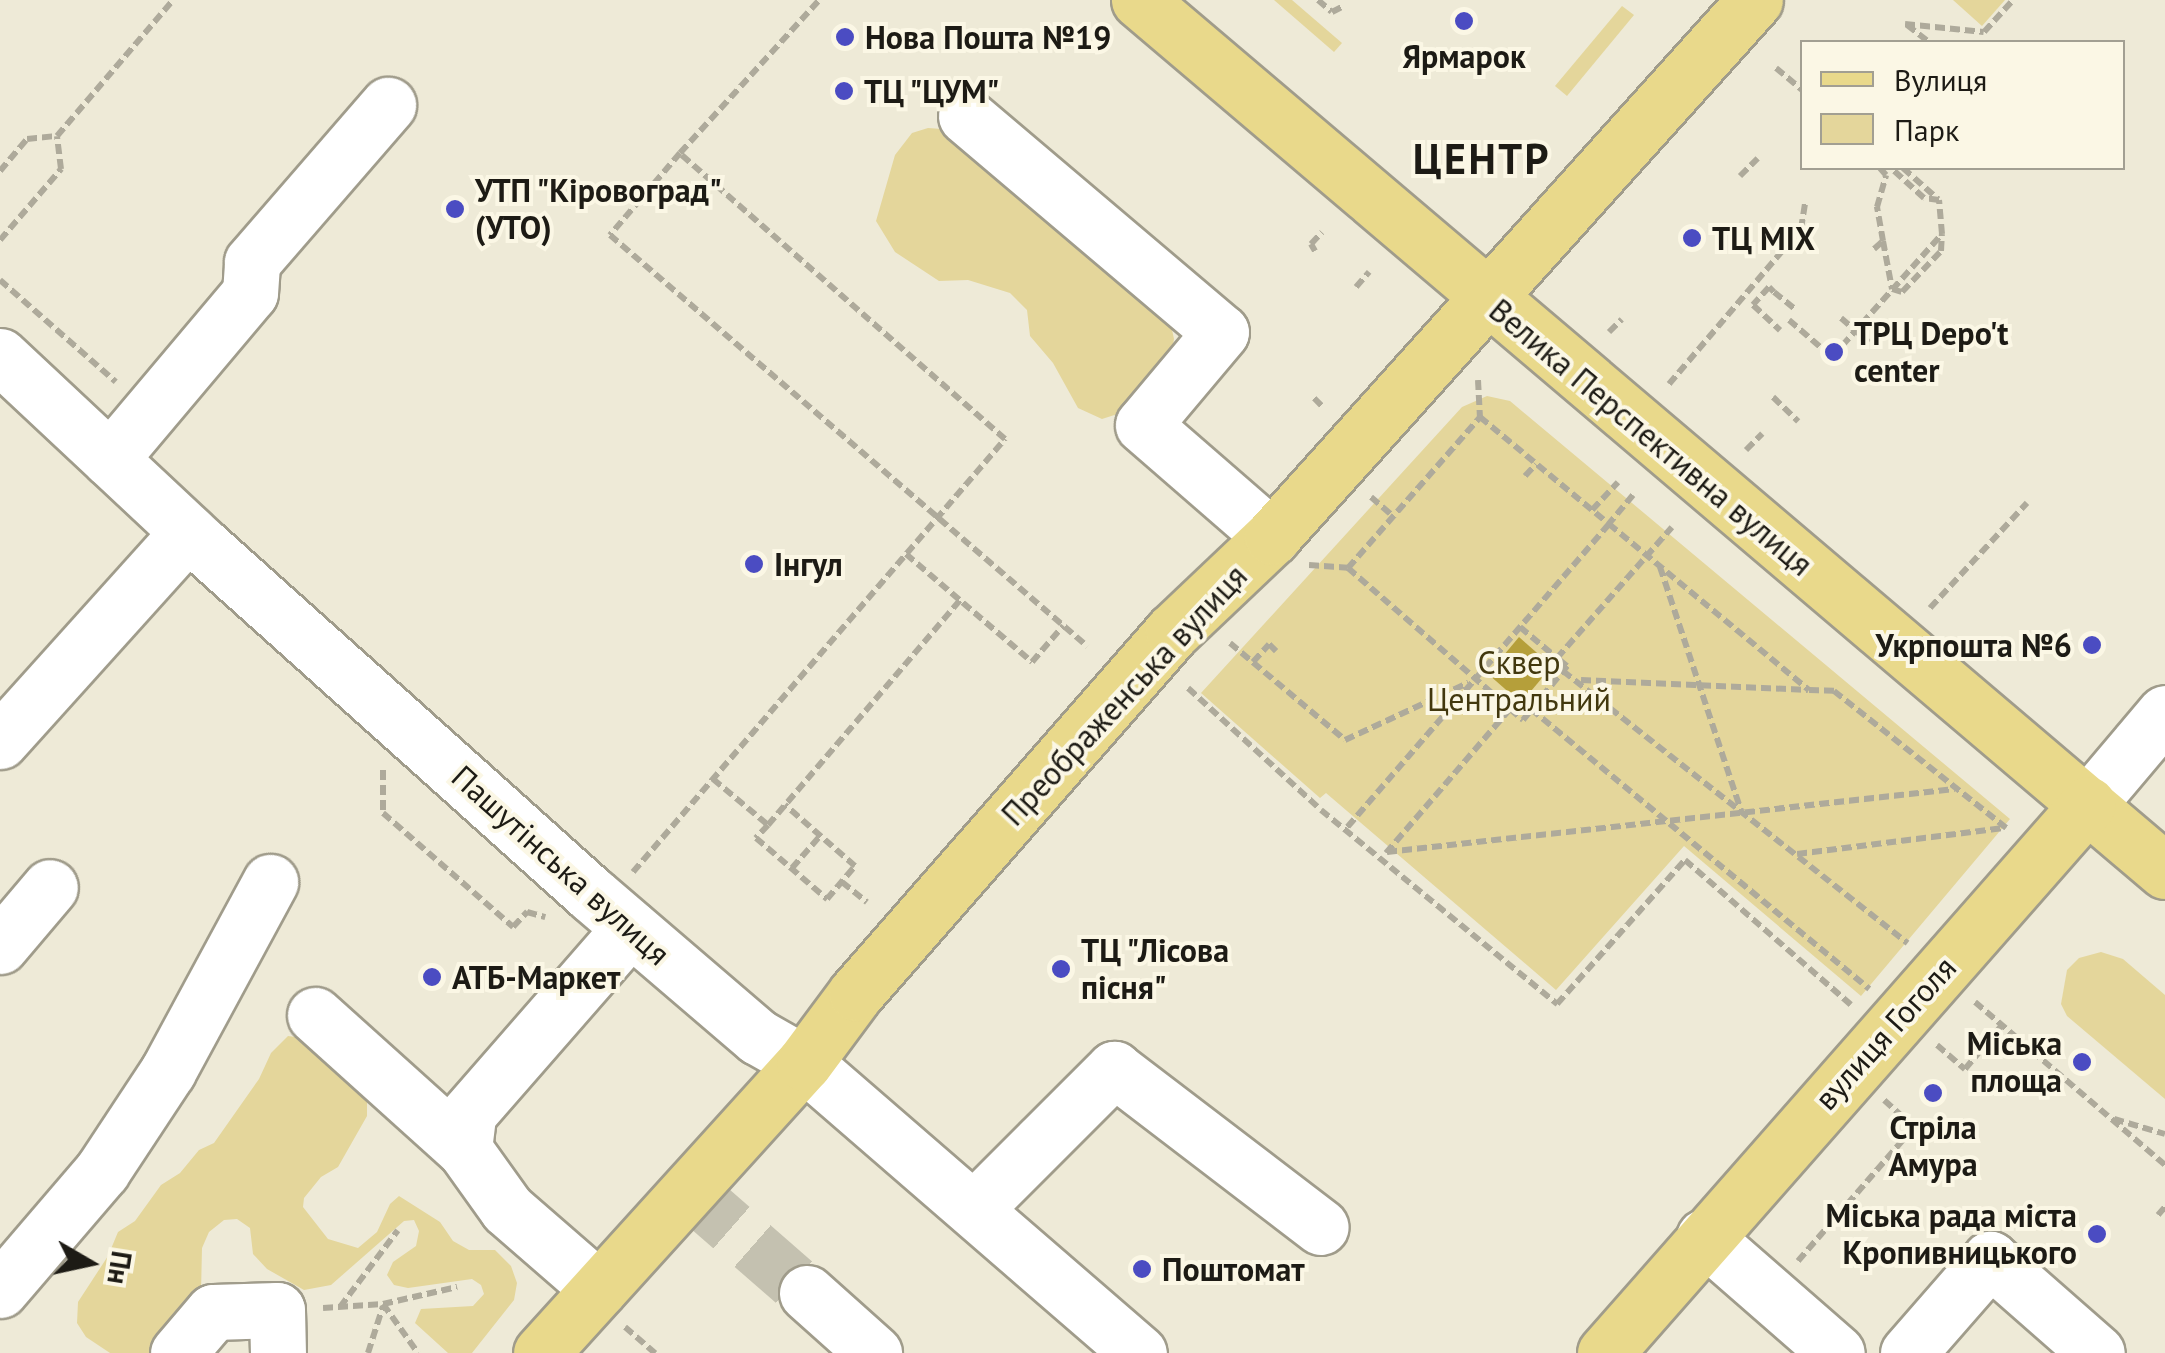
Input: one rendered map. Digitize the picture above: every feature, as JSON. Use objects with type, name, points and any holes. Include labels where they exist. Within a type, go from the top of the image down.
[{"type":"main road","name":"Велика Перспективна вулиця","points":[[1139,0],[2165,871]]},
{"type":"main road","name":"Преображенська вулиця","points":[[541,1353],[606,1302],[804,1064],[856,993],[1160,646],[1288,551],[1486,297],[1756,0]]},
{"type":"main road","name":"вулиця Гоголя","points":[[1606,1353],[2088,804]]},
{"type":"street","points":[[110,459],[250,293],[252,262],[388,104]]},
{"type":"street","points":[[966,116],[1221,332],[1143,425],[1288,551]]},
{"type":"street","name":"Пашутінська вулиця","points":[[0,356],[188,532],[630,928],[758,1037],[804,1064],[1140,1353]]},
{"type":"street","points":[[6,723],[188,532]]},
{"type":"street","name":"вулиця Гоголя","points":[[2088,804],[2165,713]]},
{"type":"street","points":[[0,1290],[102,1171],[168,1071],[270,882]]},
{"type":"street","points":[[0,946],[50,887]]},
{"type":"street","points":[[464,1149],[468,1114],[630,928]]},
{"type":"street","points":[[316,1015],[464,1149],[506,1208],[606,1302]]},
{"type":"street","points":[[975,1208],[1114,1069],[1321,1227]]},
{"type":"street","points":[[1704,1237],[1837,1353]]},
{"type":"street","points":[[1908,1353],[1990,1260],[2097,1353]]},
{"type":"street","points":[[807,1293],[874,1353]]},
{"type":"street","points":[[178,1353],[213,1312],[278,1332]]},
{"type":"path","points":[[0,171],[27,139],[57,136],[172,0]]},
{"type":"path","points":[[818,0],[610,234],[1086,646]]},
{"type":"path","points":[[1318,0],[1332,12],[1342,6]]},
{"type":"path","points":[[1927,40],[1905,24],[1984,32],[2012,0]]},
{"type":"path","points":[[1776,68],[1800,88]]},
{"type":"path","points":[[0,240],[61,169],[57,136]]},
{"type":"path","points":[[618,862],[632,874],[1005,439],[680,153]]},
{"type":"path","points":[[1740,176],[1758,158]]},
{"type":"path","points":[[1882,170],[1886,175],[1877,206],[1893,287],[1902,292],[1941,251],[1942,234],[1939,200],[1905,170]]},
{"type":"path","points":[[1893,170],[1924,198],[1939,200]]},
{"type":"path","points":[[1669,384],[1801,229],[1805,203]]},
{"type":"path","points":[[1315,252],[1311,244],[1322,232]]},
{"type":"path","points":[[1789,320],[1832,357],[1942,234]]},
{"type":"path","points":[[1874,249],[1883,242]]},
{"type":"path","points":[[1941,251],[1948,258]]},
{"type":"path","points":[[1356,286],[1369,272]]},
{"type":"path","points":[[1780,330],[1752,305],[1769,287],[1796,310]]},
{"type":"path","points":[[1841,318],[1869,342]]},
{"type":"path","points":[[1610,332],[1622,319]]},
{"type":"path","points":[[1348,568],[1480,417],[1478,380]]},
{"type":"path","points":[[1773,397],[1798,421]]},
{"type":"path","points":[[1314,398],[1322,406]]},
{"type":"path","points":[[1480,417],[1810,690]]},
{"type":"path","points":[[1746,450],[1762,434]]},
{"type":"path","points":[[1460,439],[1467,446]]},
{"type":"path","points":[[1525,476],[1536,464]]},
{"type":"path","points":[[1592,510],[1618,482]]},
{"type":"path","points":[[1366,493],[1392,516]]},
{"type":"path","points":[[1346,830],[1634,495]]},
{"type":"path","points":[[1930,608],[2027,503]]},
{"type":"path","points":[[1557,658],[1672,527]]},
{"type":"path","points":[[1288,551],[1348,568],[1522,720],[1567,666],[1520,628]]},
{"type":"path","points":[[906,554],[1032,662],[1063,626]]},
{"type":"path","points":[[1660,565],[1742,812]]},
{"type":"path","points":[[785,805],[855,866],[827,899],[756,838],[960,600]]},
{"type":"path","points":[[1230,643],[1345,740],[1473,680]]},
{"type":"path","points":[[1253,663],[1269,644],[1276,651]]},
{"type":"path","points":[[1563,671],[1916,951]]},
{"type":"path","points":[[1578,680],[1834,691],[2009,828],[1796,854]]},
{"type":"path","points":[[1188,688],[1346,830],[1384,856],[1557,1004],[1685,860],[1862,1015]]},
{"type":"path","points":[[1531,709],[1877,996]]},
{"type":"path","points":[[1384,856],[1510,710]]},
{"type":"path","points":[[383,760],[383,813],[513,927],[528,912],[535,918],[550,917]]},
{"type":"path","points":[[713,779],[768,825]]},
{"type":"path","points":[[1384,856],[1956,789]]},
{"type":"path","points":[[792,868],[820,836]]},
{"type":"path","points":[[842,882],[866,902]]},
{"type":"path","points":[[1970,998],[2165,1165]]},
{"type":"path","points":[[1932,1041],[1965,1069],[2002,1025]]},
{"type":"path","points":[[1798,1262],[1914,1127],[1882,1098]]},
{"type":"path","points":[[2104,1114],[2165,1134]]},
{"type":"path","points":[[2158,1215],[2165,1207]]},
{"type":"path","points":[[340,1308],[398,1230]]},
{"type":"path","points":[[278,1332],[340,1308],[384,1304],[458,1287]]},
{"type":"path","points":[[606,1302],[655,1353]]},
{"type":"path","points":[[368,1353],[384,1304]]},
{"type":"path","points":[[384,1304],[418,1353]]},
{"type":"green space","points":[[1274,0],[1292,0],[1342,43],[1334,52]]},
{"type":"green space","points":[[1953,0],[2005,0],[1982,26]]},
{"type":"green space","points":[[1622,6],[1634,15],[1567,96],[1555,86]]},
{"type":"green space","points":[[942,129],[965,142],[1168,311],[1174,339],[1170,364],[1133,409],[1102,419],[1078,408],[1053,363],[1030,336],[1027,310],[1010,293],[968,280],[939,281],[895,252],[876,221],[895,155],[912,133]]},
{"type":"green space","name":"Сквер Центральний","points":[[1487,396],[1510,401],[2010,819],[1861,996],[1684,846],[1556,990],[1326,793],[1320,798],[1201,693],[1462,407]]},
{"type":"green space","points":[[2101,952],[2123,959],[2165,995],[2165,1099],[2067,1016],[2061,1004],[2067,970],[2079,958]]},
{"type":"green space","points":[[288,1036],[303,1038],[360,1079],[367,1099],[367,1116],[338,1167],[321,1177],[304,1198],[303,1207],[328,1239],[358,1248],[377,1232],[390,1204],[399,1196],[440,1222],[453,1241],[469,1250],[495,1250],[511,1266],[517,1283],[514,1300],[472,1353],[448,1353],[415,1323],[421,1309],[473,1306],[484,1294],[481,1285],[472,1279],[408,1288],[394,1285],[387,1275],[393,1262],[416,1246],[419,1231],[414,1220],[404,1221],[331,1285],[304,1290],[267,1269],[253,1254],[250,1228],[237,1219],[224,1220],[209,1232],[202,1248],[201,1293],[170,1353],[110,1353],[86,1337],[77,1323],[78,1302],[108,1256],[118,1232],[135,1221],[161,1185],[180,1173],[199,1150],[214,1143],[259,1079],[271,1053]]},
{"type":"shaded area","points":[[1519,637],[1552,666],[1521,703],[1488,674]]},
{"type":"tunnel","points":[[690,1191],[807,1293]]},
{"type":"place","name":"Ярмарок","points":[[1464,21]]},
{"type":"place","name":"Нова Пошта №19","points":[[845,37]]},
{"type":"place","name":"ТЦ \"ЦУМ\"","points":[[844,91]]},
{"type":"place","name":"УТП \"Кіровоград\" (УТО)","points":[[455,209]]},
{"type":"place","name":"ТЦ MIX","points":[[1692,238]]},
{"type":"place","name":"ТРЦ Depo't center","points":[[1834,352]]},
{"type":"place","name":"Інгул","points":[[754,564]]},
{"type":"place","name":"Укрпошта №6","points":[[2092,645]]},
{"type":"place","name":"ТЦ \"Лісова пісня\"","points":[[1061,969]]},
{"type":"place","name":"АТБ-Маркет","points":[[432,977]]},
{"type":"place","name":"Міська площа","points":[[2082,1062]]},
{"type":"place","name":"Стріла Амура","points":[[1933,1093]]},
{"type":"place","name":"Міська рада міста Кропивницького","points":[[2097,1234]]},
{"type":"place","name":"Поштомат","points":[[1142,1269]]},
{"type":"district","name":"ЦЕНТР","points":[[1482,159]]}]
